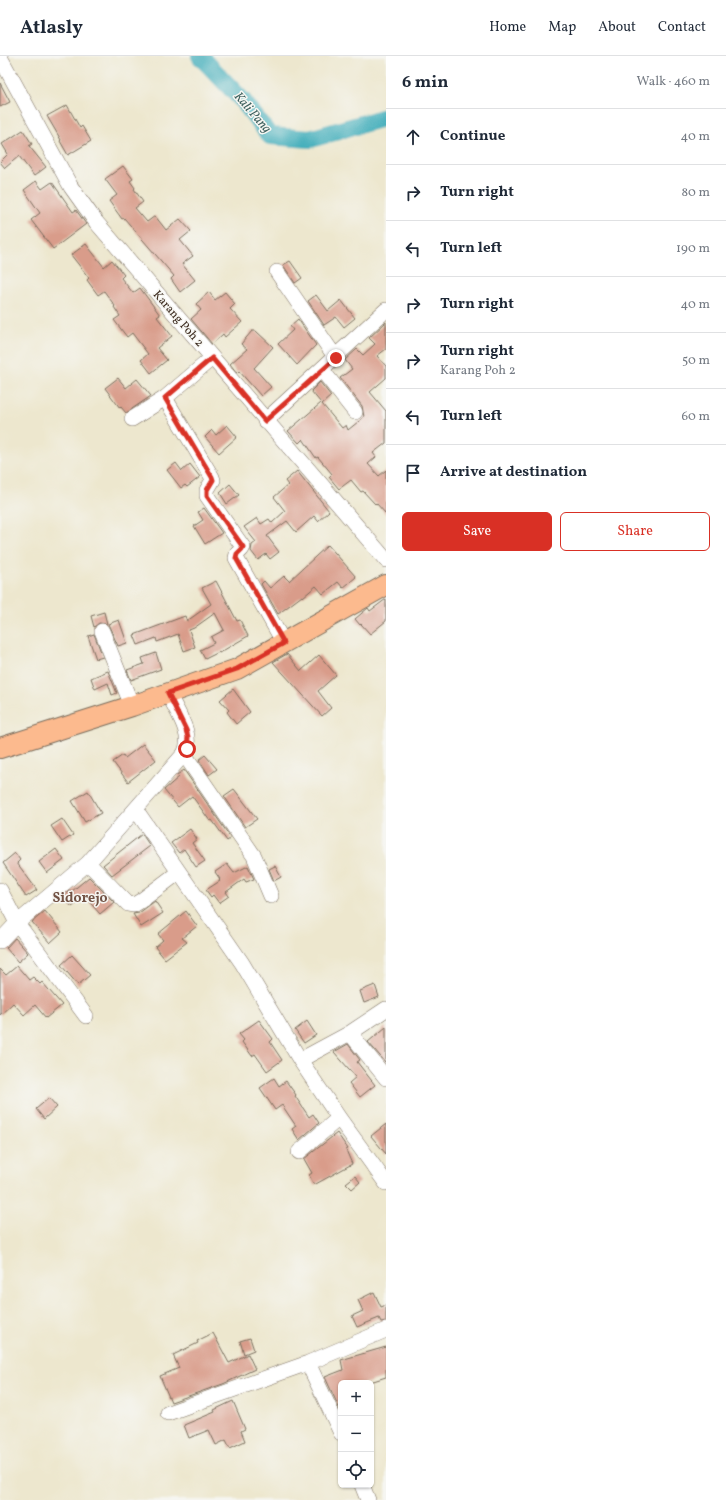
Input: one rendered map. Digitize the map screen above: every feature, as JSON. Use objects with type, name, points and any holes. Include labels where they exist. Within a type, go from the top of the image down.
[{"type":"main road","points":[[0,748],[132,706],[237,669],[386,585]]},
{"type":"street","name":"Karang Poh 2","points":[[0,56],[71,187],[92,216],[265,421],[386,560]]},
{"type":"street","points":[[277,272],[336,358]]},
{"type":"street","points":[[265,421],[336,358],[386,310]]},
{"type":"street","points":[[132,419],[165,398],[212,358]]},
{"type":"street","points":[[322,370],[356,412]]},
{"type":"street","points":[[165,398],[212,477],[213,480],[207,490],[207,496],[243,547],[237,554],[236,558],[284,643]]},
{"type":"street","points":[[102,631],[132,706]]},
{"type":"street","points":[[0,941],[17,923],[88,863],[184,754],[187,749],[188,737],[168,693]]},
{"type":"street","points":[[184,754],[254,856],[271,896]]},
{"type":"street","points":[[136,810],[242,963],[300,1060],[339,1118],[386,1182]]},
{"type":"street","points":[[88,863],[128,904],[134,905],[179,872]]},
{"type":"street","points":[[0,890],[17,923],[86,1016]]},
{"type":"street","points":[[300,1060],[350,1033],[386,1009]]},
{"type":"street","points":[[350,1033],[386,1078]]},
{"type":"street","points":[[299,1152],[339,1118]]},
{"type":"street","points":[[168,1413],[308,1363],[386,1330]]},
{"type":"street","points":[[308,1363],[338,1428]]},
{"type":"street","points":[[363,1488],[368,1500]]},
{"type":"building","points":[[0,83],[10,102],[0,107]]},
{"type":"building","points":[[67,105],[80,128],[82,126],[91,141],[68,155],[47,116]]},
{"type":"building","points":[[23,130],[32,144],[29,146],[46,167],[34,176],[19,156],[5,168],[0,162],[8,154],[2,144]]},
{"type":"building","points":[[123,166],[133,179],[130,181],[143,202],[135,208],[147,222],[155,216],[166,230],[180,219],[191,231],[180,240],[193,256],[182,264],[195,280],[180,292],[171,279],[174,276],[124,218],[122,219],[109,201],[117,195],[105,179]]},
{"type":"building","points":[[36,181],[42,189],[52,182],[73,212],[76,210],[86,224],[53,249],[31,220],[40,213],[24,190]]},
{"type":"building","points":[[86,244],[104,267],[112,260],[124,275],[121,278],[133,293],[140,288],[160,315],[157,317],[172,336],[157,348],[167,360],[151,373],[141,360],[148,354],[132,333],[127,337],[114,320],[120,316],[114,307],[115,306],[104,291],[98,295],[87,280],[89,278],[71,255]]},
{"type":"building","points":[[290,261],[302,278],[295,283],[283,265]]},
{"type":"building","points":[[209,292],[215,300],[225,292],[235,304],[230,309],[242,322],[225,337],[223,334],[212,344],[191,319],[201,310],[196,304]]},
{"type":"building","points":[[316,295],[328,311],[341,300],[355,318],[344,327],[336,317],[324,325],[308,301]]},
{"type":"building","points":[[298,319],[316,345],[297,365],[278,344],[293,330],[290,326]]},
{"type":"building","points":[[386,322],[386,349],[377,356],[386,366],[386,378],[370,392],[386,411],[386,443],[373,453],[376,457],[368,464],[379,476],[386,470],[386,514],[363,491],[361,492],[351,480],[339,489],[329,477],[332,474],[318,457],[316,458],[303,439],[299,443],[288,431],[321,403],[311,391],[320,382],[331,396],[322,404],[342,428],[346,425],[348,430],[364,417],[362,406],[340,378],[352,369],[345,360],[357,349],[363,355],[375,344],[369,338]]},
{"type":"building","points":[[252,331],[256,331],[273,347],[254,368],[271,387],[261,396],[239,371],[237,373],[230,364],[247,349],[241,344]]},
{"type":"building","points":[[118,378],[126,388],[137,379],[151,396],[126,413],[121,407],[120,408],[105,388]]},
{"type":"building","points":[[227,425],[237,437],[219,453],[205,437],[212,430],[216,435]]},
{"type":"building","points":[[176,463],[182,471],[190,464],[200,477],[187,487],[185,485],[181,488],[167,470]]},
{"type":"building","points":[[297,471],[329,511],[318,521],[314,516],[296,532],[287,521],[267,536],[279,552],[270,559],[266,554],[258,560],[251,551],[252,545],[256,542],[244,527],[257,518],[261,524],[269,519],[272,523],[285,511],[274,497],[288,485],[285,481]]},
{"type":"building","points":[[230,484],[239,495],[227,504],[220,493]]},
{"type":"building","points":[[204,508],[222,533],[205,544],[194,526],[203,520],[198,512]]},
{"type":"building","points":[[328,545],[356,577],[343,588],[338,582],[323,594],[316,586],[278,614],[261,584],[264,581],[270,588],[284,576],[289,581]]},
{"type":"building","points":[[216,581],[237,621],[240,620],[248,636],[219,653],[205,659],[200,650],[214,643],[211,637],[224,630],[215,613],[189,630],[195,647],[184,651],[178,634],[157,642],[156,638],[138,645],[134,635],[185,616],[187,621],[211,604],[202,588]]},
{"type":"building","points":[[386,599],[386,621],[370,634],[355,619],[368,608],[370,611]]},
{"type":"building","points":[[104,612],[107,624],[99,623],[94,627],[91,616]]},
{"type":"building","points":[[119,620],[127,643],[118,646],[108,624]]},
{"type":"building","points":[[94,634],[103,657],[96,659],[88,636]]},
{"type":"building","points":[[156,653],[161,669],[131,680],[127,670],[144,664],[142,658]]},
{"type":"building","points":[[287,654],[301,671],[319,655],[336,675],[318,691],[331,708],[322,716],[273,662]]},
{"type":"building","points":[[108,671],[117,693],[112,695],[108,683],[95,689],[91,678]]},
{"type":"building","points":[[233,689],[250,712],[236,724],[227,712],[229,710],[220,700]]},
{"type":"building","points":[[143,744],[156,760],[128,782],[113,762],[123,755],[125,758]]},
{"type":"building","points":[[205,755],[217,769],[209,775],[199,760]]},
{"type":"building","points":[[184,770],[231,838],[227,841],[192,796],[178,807],[164,790],[179,777],[177,775]]},
{"type":"building","points":[[234,789],[257,819],[245,827],[224,796]]},
{"type":"building","points":[[88,791],[101,813],[85,822],[72,801]]},
{"type":"building","points":[[62,819],[73,835],[62,842],[51,826]]},
{"type":"building","points":[[190,829],[197,839],[192,843],[205,861],[196,867],[184,849],[179,853],[171,843]]},
{"type":"building","points":[[142,834],[150,846],[112,875],[103,865]]},
{"type":"building","points":[[56,849],[64,860],[47,873],[39,862]]},
{"type":"building","points":[[15,853],[20,860],[17,863],[37,890],[26,897],[3,863]]},
{"type":"building","points":[[227,864],[234,873],[248,866],[254,879],[246,882],[244,879],[226,892],[229,896],[219,903],[213,895],[211,897],[206,890],[220,881],[215,872]]},
{"type":"building","points":[[275,866],[281,877],[274,881],[269,869]]},
{"type":"building","points":[[89,877],[114,902],[100,914],[85,897],[72,907],[63,896],[70,890],[71,892]]},
{"type":"building","points":[[155,901],[163,913],[141,927],[133,914],[139,913]]},
{"type":"building","points":[[45,911],[62,932],[50,943],[32,922]]},
{"type":"building","points":[[186,911],[197,926],[182,938],[187,942],[165,959],[155,947],[163,940],[158,934]]},
{"type":"building","points":[[15,938],[28,953],[18,962],[6,948]]},
{"type":"building","points":[[72,955],[90,975],[78,985],[61,965]]},
{"type":"building","points":[[17,966],[29,980],[33,977],[40,984],[42,982],[62,1005],[46,1018],[35,1005],[24,1015],[13,1003],[0,1015],[0,969],[6,975]]},
{"type":"building","points":[[375,985],[379,997],[364,1003],[360,991]]},
{"type":"building","points":[[259,1020],[273,1039],[270,1042],[282,1060],[267,1071],[255,1054],[252,1056],[242,1042],[244,1040],[239,1034]]},
{"type":"building","points":[[307,1021],[316,1035],[304,1043],[295,1030]]},
{"type":"building","points":[[386,1027],[386,1063],[368,1042]]},
{"type":"building","points":[[348,1044],[360,1060],[357,1062],[375,1085],[360,1097],[349,1083],[356,1077],[334,1052]]},
{"type":"building","points":[[274,1078],[279,1086],[286,1081],[309,1117],[313,1114],[319,1123],[299,1140],[292,1129],[296,1126],[282,1105],[275,1110],[260,1088]]},
{"type":"building","points":[[49,1098],[57,1107],[44,1119],[36,1109]]},
{"type":"building","points":[[386,1124],[386,1154],[371,1136]]},
{"type":"building","points":[[337,1133],[348,1149],[346,1150],[352,1164],[314,1185],[309,1175],[312,1173],[304,1159]]},
{"type":"building","points":[[355,1176],[360,1182],[352,1189],[346,1183]]},
{"type":"building","points":[[374,1292],[381,1307],[386,1305],[386,1321],[381,1322],[379,1318],[357,1327],[352,1316],[363,1311],[358,1300]]},
{"type":"building","points":[[213,1333],[229,1363],[248,1354],[255,1369],[223,1384],[171,1402],[160,1376],[179,1368],[173,1355],[198,1343],[197,1341]]},
{"type":"building","points":[[250,1338],[254,1350],[244,1354],[240,1341]]},
{"type":"building","points":[[386,1347],[386,1377],[374,1381],[338,1380],[338,1405],[325,1377],[343,1370],[341,1360]]},
{"type":"building","points":[[233,1401],[245,1429],[241,1431],[245,1441],[230,1448],[226,1440],[216,1445],[209,1430],[189,1438],[184,1425],[215,1412],[214,1410]]},
{"type":"waterway","name":"Kali Pang","points":[[200,56],[243,101],[270,136],[310,139],[386,117]]},
{"type":"district","name":"Sidorejo","points":[[80,898]]},
{"type":"route","points":[[187,749],[188,737],[186,730],[168,693],[237,669],[284,643],[236,558],[237,554],[243,547],[207,496],[207,490],[213,480],[212,477],[165,398],[212,358],[265,421],[336,358]]}]
